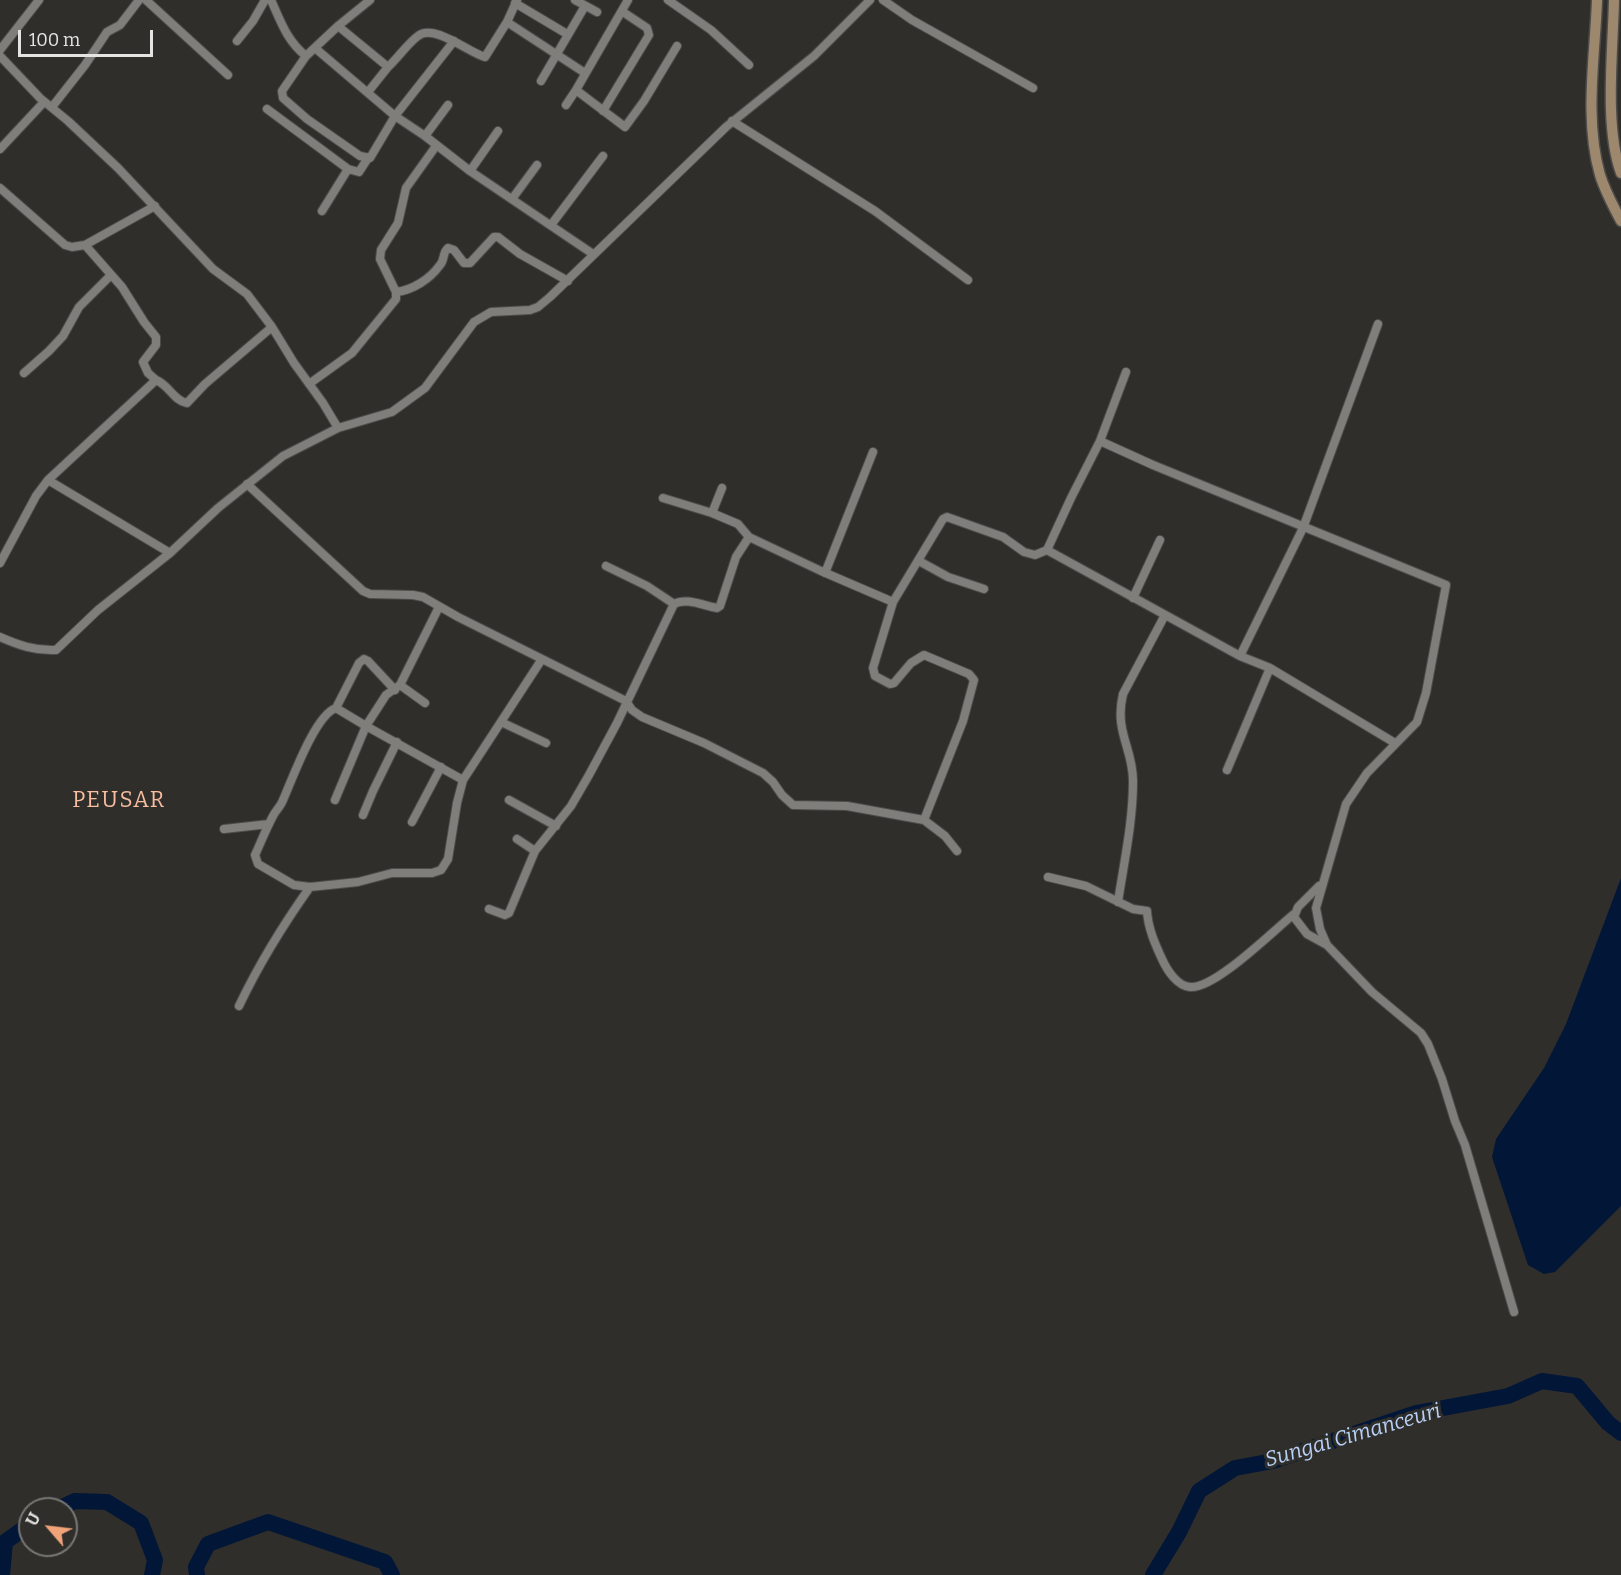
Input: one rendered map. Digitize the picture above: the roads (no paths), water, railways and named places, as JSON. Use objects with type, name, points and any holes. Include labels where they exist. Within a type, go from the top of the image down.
[{"type":"street","points":[[0,50],[39,0]]},
{"type":"street","points":[[52,107],[107,32],[120,25],[139,0]]},
{"type":"street","points":[[146,0],[228,75]]},
{"type":"street","points":[[237,40],[253,21],[265,0]]},
{"type":"street","points":[[271,0],[288,38],[293,46],[306,56]]},
{"type":"street","points":[[368,158],[360,156],[307,119],[283,98],[282,91],[306,56],[370,0]]},
{"type":"street","points":[[575,0],[597,12]]},
{"type":"street","points":[[566,105],[628,0]]},
{"type":"street","points":[[668,0],[711,30],[749,65]]},
{"type":"street","points":[[0,637],[42,651],[56,650],[98,610],[170,553],[247,484],[283,456],[338,428],[392,412],[419,393],[436,377],[474,322],[483,316],[491,312],[530,310],[538,307],[664,189],[732,121],[814,56],[870,0]]},
{"type":"street","points":[[883,0],[912,20],[1033,88]]},
{"type":"street","points":[[1597,0],[1592,119],[1594,145],[1600,175],[1621,221]]},
{"type":"street","points":[[1614,0],[1612,118],[1614,142],[1621,173]]},
{"type":"street","points":[[368,92],[422,34],[448,38],[484,57],[507,22],[516,2],[567,34]]},
{"type":"street","points":[[541,81],[585,6]]},
{"type":"street","points":[[603,111],[649,35],[647,27],[623,12]]},
{"type":"street","points":[[507,22],[585,73]]},
{"type":"street","points":[[338,26],[388,68]]},
{"type":"street","points":[[267,109],[348,169],[359,172],[395,116],[454,41]]},
{"type":"street","points":[[576,90],[625,127],[644,101],[677,46]]},
{"type":"street","points":[[315,48],[395,116],[470,171],[593,254]]},
{"type":"street","points":[[0,56],[44,102],[110,160],[156,206],[213,269],[248,294],[338,428]]},
{"type":"street","points":[[0,149],[44,102]]},
{"type":"street","points":[[425,136],[448,105]]},
{"type":"street","points":[[732,121],[875,211],[968,280]]},
{"type":"street","points":[[470,171],[498,131]]},
{"type":"street","points":[[309,384],[352,353],[396,299],[396,292],[380,260],[381,250],[398,223],[406,188],[436,146]]},
{"type":"street","points":[[551,225],[603,156]]},
{"type":"street","points":[[512,199],[537,165]]},
{"type":"street","points":[[322,211],[348,169]]},
{"type":"street","points":[[0,188],[65,245],[72,247],[85,245],[156,206]]},
{"type":"street","points":[[396,292],[415,287],[441,265],[444,251],[448,248],[454,250],[464,263],[470,263],[494,237],[498,237],[520,254],[568,281]]},
{"type":"street","points":[[85,245],[122,287],[156,337],[154,348],[142,362],[148,373],[164,384],[179,401],[187,403],[205,384],[272,327]]},
{"type":"street","points":[[24,373],[63,336],[79,307],[111,275]]},
{"type":"street","points":[[1240,656],[1303,528],[1378,324]]},
{"type":"street","points":[[924,820],[963,721],[974,680],[969,674],[924,655],[910,663],[894,683],[890,684],[874,676],[874,660],[893,602],[943,519],[947,517],[1003,537],[1024,552],[1035,555],[1047,550],[1100,441],[1126,372]]},
{"type":"street","points":[[0,563],[36,496],[48,480],[156,380]]},
{"type":"street","points":[[1100,441],[1303,528],[1446,585],[1426,693],[1417,722],[1367,773],[1346,804],[1316,908],[1320,929],[1327,945]]},
{"type":"street","points":[[825,573],[873,452]]},
{"type":"street","points":[[48,480],[170,553]]},
{"type":"street","points":[[247,484],[363,591],[379,595],[423,597],[626,701],[632,710],[642,717],[704,743],[763,773],[793,805],[847,806],[924,820],[945,836],[957,851]]},
{"type":"street","points":[[712,513],[722,488]]},
{"type":"street","points":[[663,498],[712,513],[738,524],[749,537],[893,602]]},
{"type":"street","points":[[606,566],[647,586],[674,604],[686,601],[717,608],[720,606],[736,557],[749,537]]},
{"type":"street","points":[[1133,597],[1160,540]]},
{"type":"street","points":[[1047,550],[1240,656],[1270,668],[1395,743]]},
{"type":"street","points":[[919,561],[948,577],[984,590]]},
{"type":"street","points":[[489,909],[505,915],[509,913],[535,851],[571,806],[589,775],[674,604]]},
{"type":"street","points":[[335,800],[366,726],[386,695],[397,688],[439,607]]},
{"type":"street","points":[[1118,902],[1128,841],[1133,781],[1119,720],[1120,706],[1123,694],[1164,615]]},
{"type":"street","points":[[425,703],[397,688],[368,661],[364,659],[359,663],[336,708],[326,714],[317,727],[290,780],[283,801],[269,824],[255,855],[258,864],[294,885],[310,887],[358,882],[392,873],[432,873],[441,870],[448,859],[456,803],[463,780],[542,659]]},
{"type":"street","points":[[1227,770],[1270,668]]},
{"type":"street","points":[[336,708],[463,780]]},
{"type":"street","points":[[501,722],[546,743]]},
{"type":"street","points":[[363,815],[397,742]]},
{"type":"street","points":[[412,822],[441,767]]},
{"type":"street","points":[[509,800],[556,826]]},
{"type":"street","points":[[224,829],[269,824]]},
{"type":"street","points":[[517,839],[535,851]]},
{"type":"street","points":[[1048,877],[1086,886],[1138,911],[1147,911],[1153,939],[1167,970],[1182,984],[1190,987],[1203,985],[1218,978],[1294,914],[1322,884]]},
{"type":"street","points":[[239,1006],[259,965],[310,887]]},
{"type":"street","points":[[1294,914],[1295,920],[1307,934],[1327,945],[1372,992],[1421,1033],[1428,1044],[1443,1079],[1455,1121],[1465,1145],[1514,1312]]},
{"type":"water","points":[[1621,878],[1621,1206],[1555,1272],[1544,1274],[1528,1265],[1492,1157],[1496,1139],[1544,1068],[1566,1024]]},
{"type":"waterway","name":"Sungai Cimanceuri","points":[[1153,1575],[1179,1532],[1199,1491],[1235,1468],[1273,1461],[1416,1413],[1508,1396],[1542,1381],[1577,1386],[1608,1423],[1621,1433]]},
{"type":"waterway","name":"Sungai Cimanceuri","points":[[78,1501],[107,1502],[141,1523],[155,1560],[152,1575]]},
{"type":"waterway","name":"Sungai Cimanceuri","points":[[197,1575],[196,1567],[208,1544],[268,1522],[385,1562],[392,1575]]},
{"type":"waterway","name":"Sungai Cimanceuri","points":[[2,1575],[5,1542],[18,1533]]},
{"type":"district","name":"PEUSAR","points":[[119,801]]}]
